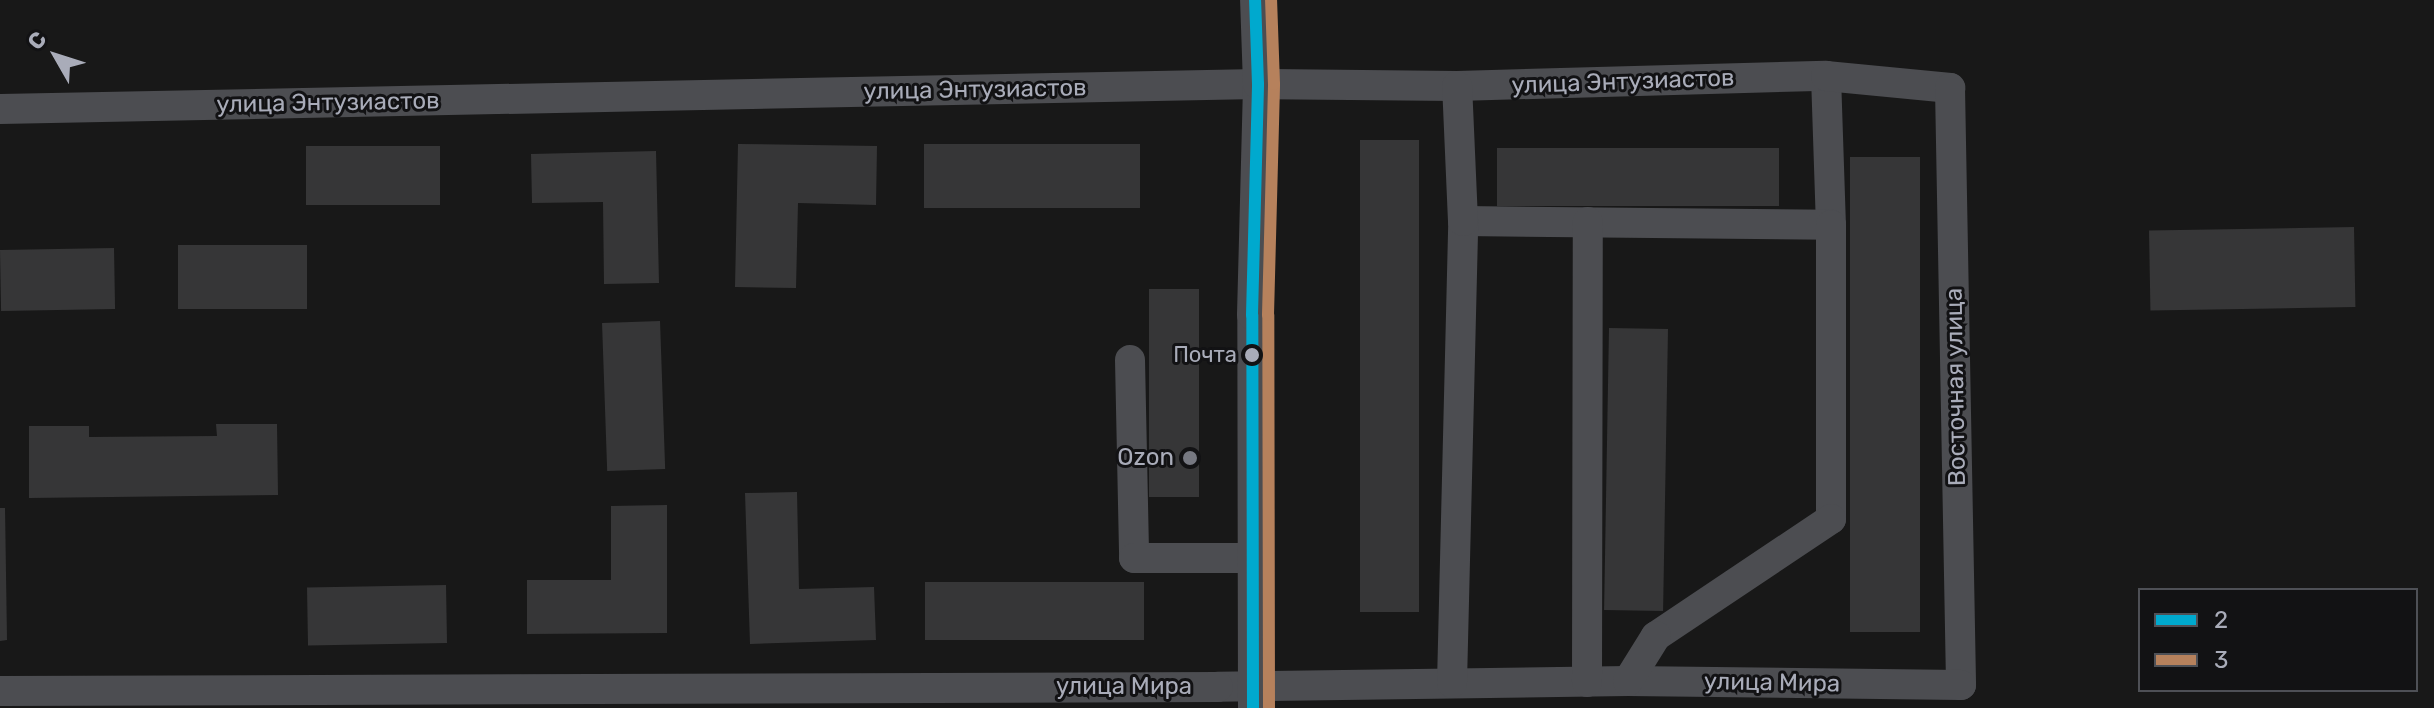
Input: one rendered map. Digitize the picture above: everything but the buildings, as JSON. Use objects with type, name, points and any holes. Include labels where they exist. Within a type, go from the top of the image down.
[{"type":"street","points":[[1253,697],[1252,315],[1258,84],[1255,0]]},
{"type":"street","points":[[1628,681],[1656,636],[1831,519],[1831,225],[1826,76]]},
{"type":"street","name":"улица Энтузиастов","points":[[0,109],[1258,84],[1457,86],[1826,76],[1950,88]]},
{"type":"street","points":[[1452,683],[1463,221],[1457,86]]},
{"type":"street","name":"Восточная улица","points":[[1950,88],[1961,685]]},
{"type":"street","points":[[1463,221],[1831,225]]},
{"type":"street","points":[[1587,682],[1588,222]]},
{"type":"street","points":[[1130,360],[1134,558],[1252,558]]},
{"type":"street","name":"улица Мира","points":[[0,691],[66,699],[1253,697],[1452,683],[1628,681],[1961,685]]},
{"type":"transit line","name":"2","points":[[1253,708],[1252,315],[1258,84],[1255,0]]},
{"type":"transit line","name":"3","points":[[1269,708],[1268,315],[1274,84],[1271,0]]},
{"type":"place","name":"Почта","points":[[1252,355]]},
{"type":"place","name":"Ozon","points":[[1190,458]]}]
